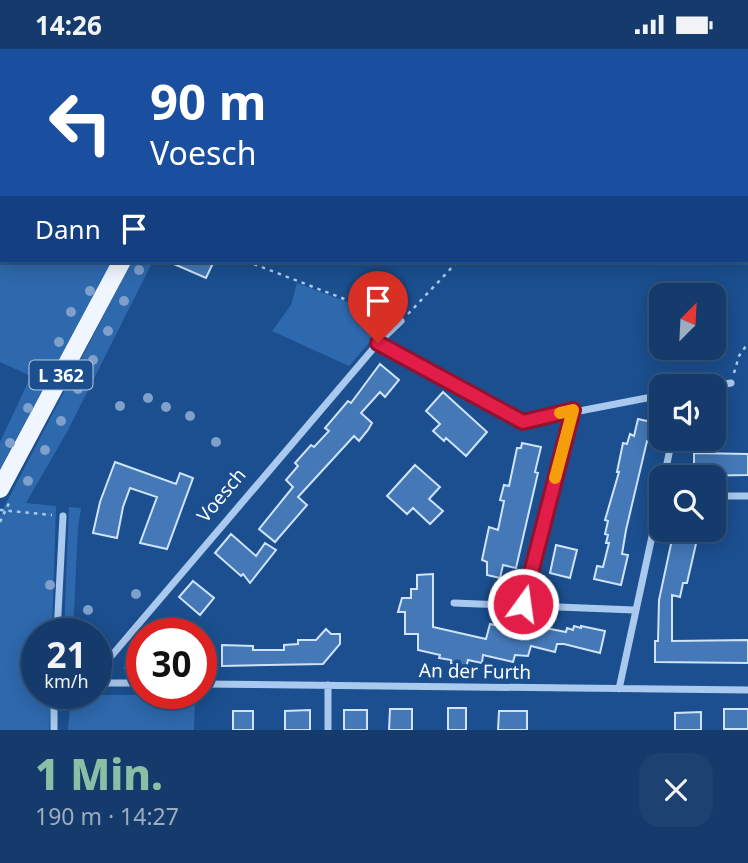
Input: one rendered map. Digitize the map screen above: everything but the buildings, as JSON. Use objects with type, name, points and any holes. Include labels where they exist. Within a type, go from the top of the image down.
[{"type":"main road","name":"L 362","points":[[0,489],[121,263]]},
{"type":"street","name":"Voesch","points":[[112,655],[378,343],[401,321]]},
{"type":"street","points":[[378,343],[523,422],[573,410],[649,397]]},
{"type":"street","points":[[726,384],[731,383]]},
{"type":"street","points":[[523,604],[573,410]]},
{"type":"street","points":[[726,496],[748,496]]},
{"type":"street","points":[[58,618],[63,516]]},
{"type":"street","points":[[619,688],[650,542]]},
{"type":"street","points":[[454,603],[634,610]]},
{"type":"street","name":"An der Furth","points":[[217,684],[748,690]]},
{"type":"street","points":[[328,685],[328,730]]},
{"type":"street","points":[[54,709],[54,730]]},
{"type":"path","points":[[251,263],[401,321],[456,263]]},
{"type":"path","points":[[731,383],[739,356],[748,343]]},
{"type":"path","points":[[0,510],[63,516]]},
{"type":"shaded area","points":[[0,263],[111,263],[0,469],[0,442],[31,376],[0,362]]},
{"type":"shaded area","points":[[131,263],[152,263],[67,432],[26,503],[56,506],[52,618],[21,618],[21,709],[50,709],[49,730],[0,730],[0,515]]},
{"type":"shaded area","points":[[297,283],[374,312],[381,329],[349,366],[272,331],[291,305]]},
{"type":"shaded area","points":[[69,507],[81,508],[74,618],[65,618]]},
{"type":"shaded area","points":[[112,695],[126,695],[126,709],[195,709],[194,730],[68,730],[70,709],[112,709]]},
{"type":"slow traffic","points":[[555,478],[573,410],[560,413]]},
{"type":"route","points":[[378,343],[523,422],[573,410],[523,604]]}]
